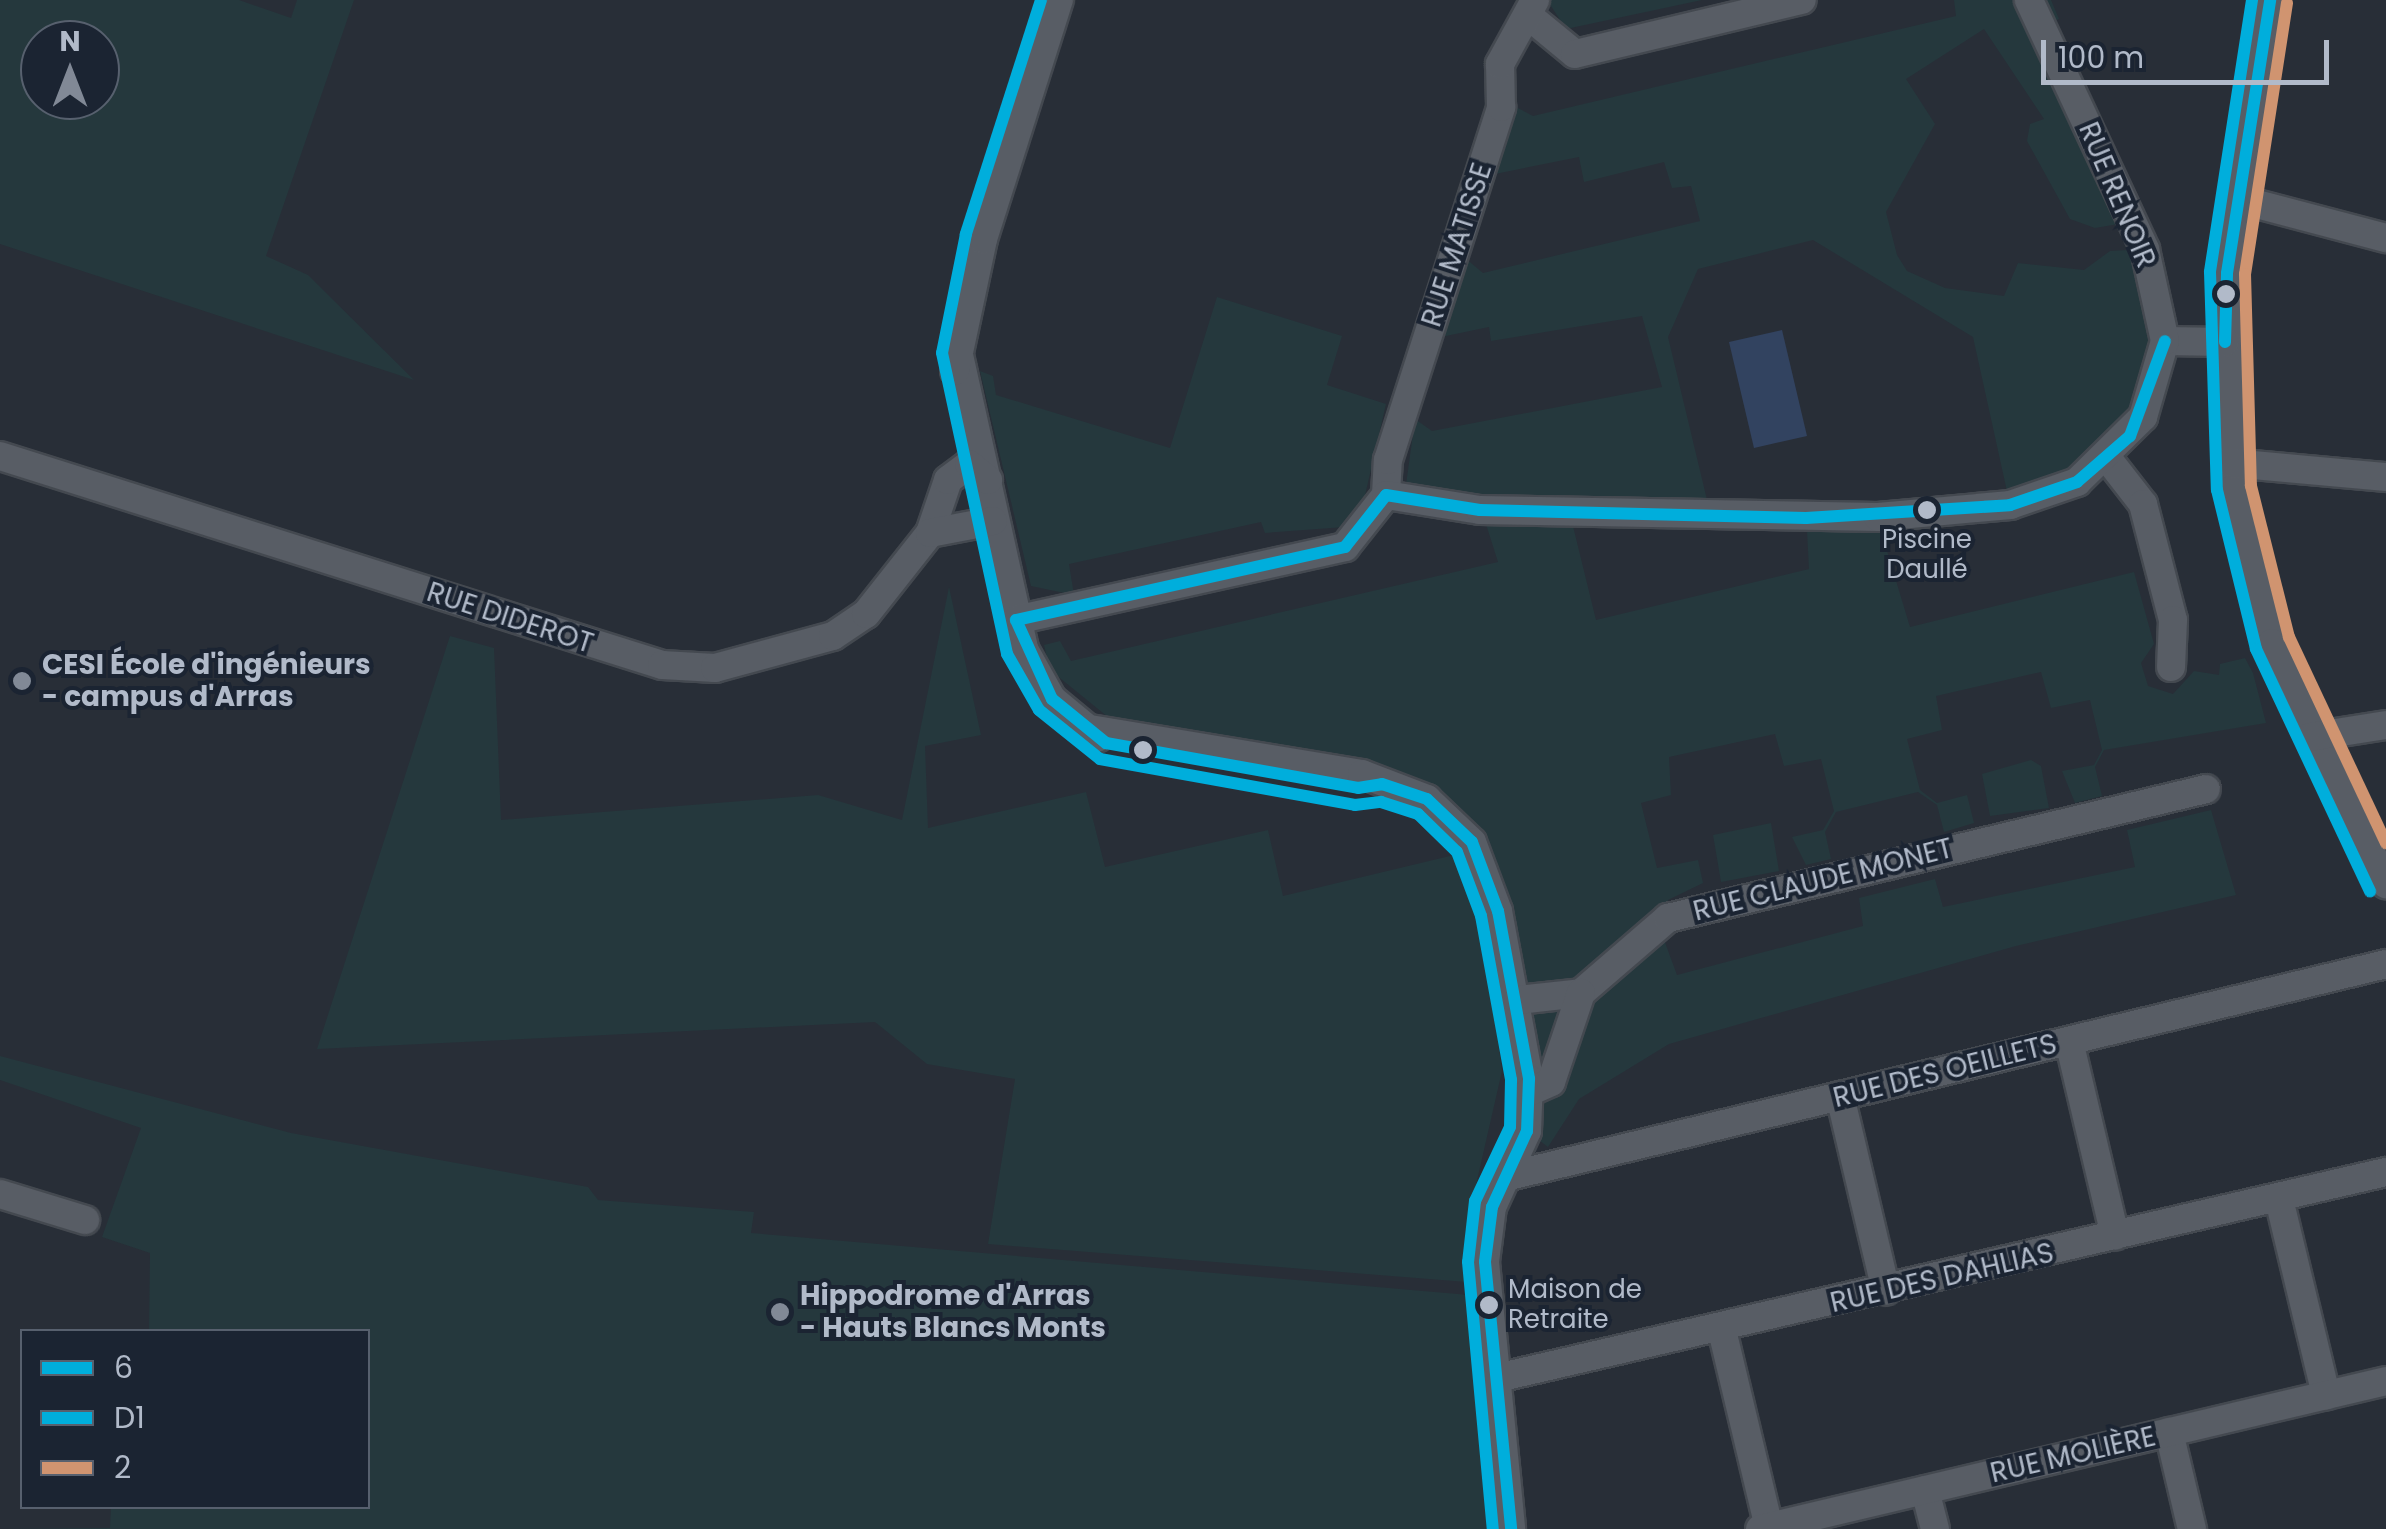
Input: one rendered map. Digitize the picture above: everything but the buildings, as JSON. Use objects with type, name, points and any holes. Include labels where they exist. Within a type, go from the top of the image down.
[{"type":"street","points":[[1059,0],[983,239],[959,355],[968,475],[992,521],[1016,620],[1036,676],[1084,728],[1382,784],[1427,799],[1472,842],[1518,1000],[1529,1092],[1527,1131],[1505,1177],[1486,1250],[1511,1529]]},
{"type":"street","points":[[1533,9],[1575,54],[1802,0]]},
{"type":"street","name":"RUE RENOIR","points":[[2029,0],[2144,249],[2165,340]]},
{"type":"street","points":[[2270,0],[2238,199],[2225,342],[2230,463],[2254,590],[2310,737],[2386,884]]},
{"type":"street","name":"RUE MATISSE","points":[[1386,495],[1388,460],[1501,107],[1500,64],[1533,9]]},
{"type":"street","points":[[2238,199],[2386,238]]},
{"type":"street","points":[[1016,620],[1345,548],[1386,495],[1480,510],[1878,517],[2027,500],[2108,458],[2143,417],[2165,340],[2225,342]]},
{"type":"street","name":"RUE DIDEROT","points":[[0,456],[662,665],[754,663],[833,636],[866,614],[930,533],[968,475]]},
{"type":"street","points":[[2108,458],[2143,504],[2173,620],[2172,667]]},
{"type":"street","points":[[2230,463],[2386,476]]},
{"type":"street","points":[[930,533],[992,521]]},
{"type":"street","points":[[2310,737],[2386,725]]},
{"type":"street","name":"RUE CLAUDE MONET","points":[[1582,992],[1668,918],[2206,790]]},
{"type":"street","name":"RUE DES OEILLETS","points":[[1505,1177],[2386,964]]},
{"type":"street","points":[[1518,1000],[1582,992],[1551,1082],[1529,1092]]},
{"type":"street","points":[[2069,1041],[2115,1236]]},
{"type":"street","points":[[1840,1096],[1886,1290]]},
{"type":"street","name":"RUE DES DAHLIAS","points":[[1497,1378],[1722,1330],[2386,1172]]},
{"type":"street","points":[[0,1224],[4,1195],[85,1220]]},
{"type":"street","points":[[2278,1199],[2326,1395]]},
{"type":"street","points":[[1722,1330],[1764,1528]]},
{"type":"street","name":"RUE MOLIÈRE","points":[[1764,1528],[2386,1381]]},
{"type":"street","points":[[2169,1432],[2192,1529]]},
{"type":"street","points":[[1926,1490],[1935,1529]]},
{"type":"green space","points":[[0,0],[239,0],[291,18],[297,0],[354,0],[266,256],[308,275],[414,380],[0,244]]},
{"type":"green space","points":[[1547,0],[1702,0],[1566,29]]},
{"type":"green space","points":[[1954,0],[2051,0],[2059,19],[2048,23],[2130,222],[2095,228],[2070,219],[2027,141],[2030,124],[2044,119],[1984,29],[1906,79],[1935,124],[1886,212],[1897,255],[1907,271],[1945,288],[2004,296],[2018,263],[2084,270],[2110,251],[2145,249],[2160,300],[2130,436],[2010,505],[1973,337],[1813,240],[1698,269],[1668,337],[1708,504],[1432,498],[1406,485],[1415,419],[1432,431],[1662,387],[1642,316],[1491,341],[1489,327],[1441,337],[1465,258],[1483,273],[1700,221],[1691,186],[1672,188],[1664,162],[1584,182],[1579,157],[1490,175],[1514,106],[1533,116],[1956,16]]},
{"type":"green space","points":[[1217,297],[1342,336],[1327,385],[1386,404],[1358,526],[1265,533],[1261,522],[1069,564],[1074,595],[1031,586],[980,371],[993,376],[996,395],[1170,448]]},
{"type":"green space","points":[[1485,521],[1572,522],[1596,620],[1809,569],[1807,531],[1881,531],[1910,627],[2134,572],[2154,644],[2141,663],[2148,686],[2173,694],[2194,671],[2219,675],[2220,664],[2245,658],[2253,673],[2266,723],[2104,750],[2095,767],[2102,796],[2075,803],[2062,771],[2094,765],[2102,750],[2090,700],[2051,708],[2041,672],[1936,696],[1942,730],[1907,739],[1920,790],[1937,803],[1967,795],[1974,823],[1944,832],[1937,805],[1918,792],[1836,812],[1825,832],[1831,859],[1806,865],[1792,837],[1823,830],[1834,811],[1821,759],[1784,766],[1775,734],[1669,757],[1671,795],[1641,803],[1657,868],[1698,860],[1703,883],[1668,900],[1663,937],[1677,975],[1863,926],[1859,898],[1935,879],[1943,907],[2135,867],[2127,830],[2211,810],[2236,895],[2016,946],[1669,1044],[1579,1099],[1548,1147],[1527,1131],[1503,944],[1486,954],[1502,1071],[1465,1233],[1467,1282],[988,1244],[1015,1079],[927,1064],[875,1022],[317,1049],[450,636],[494,648],[501,820],[818,795],[902,820],[949,587],[981,735],[925,746],[928,828],[1086,792],[1105,867],[1268,830],[1283,896],[1475,850],[1427,799],[1119,726],[1050,670],[1044,645],[1060,641],[1071,661],[1498,562]]},
{"type":"green space","points":[[2031,760],[2041,766],[2049,808],[1990,816],[1982,774]]},
{"type":"green space","points":[[1771,823],[1779,871],[1721,882],[1713,835]]},
{"type":"green space","name":"Hippodrome d'Arras - Hauts Blancs Monts","points":[[0,1056],[291,1133],[588,1187],[598,1200],[754,1212],[751,1233],[1469,1295],[1490,1529],[0,1529],[110,1528],[111,1509],[370,1509],[370,1329],[149,1329],[150,1253],[102,1237],[141,1128],[0,1080]]},
{"type":"water","points":[[1782,330],[1807,436],[1754,448],[1729,342]]},
{"type":"transit line","name":"D1","points":[[1041,0],[966,234],[942,353],[1007,654],[1039,710],[1100,759],[1355,805],[1381,802],[1418,814],[1457,852],[1481,916],[1511,1080],[1510,1127],[1475,1201],[1468,1262],[1493,1529]]},
{"type":"transit line","name":"D1","points":[[2252,0],[2210,272],[2217,490],[2256,649],[2370,891]]},
{"type":"transit line","name":"6","points":[[2225,342],[2227,273],[2270,0]]},
{"type":"transit line","name":"2","points":[[2287,3],[2245,274],[2251,486],[2289,637],[2386,843]]},
{"type":"transit line","name":"6","points":[[1016,620],[1345,547],[1386,495],[1480,510],[1806,518],[2010,505],[2077,482],[2130,436],[2165,341]]},
{"type":"transit line","name":"6","points":[[1016,620],[1052,699],[1106,743],[1358,788],[1382,784],[1427,799],[1472,842],[1498,911],[1529,1079],[1527,1131],[1492,1207],[1485,1262],[1511,1529]]},
{"type":"place","name":"Piscine Daullé","points":[[1927,510]]},
{"type":"place","name":"CESI École d'ingénieurs - campus d'Arras","points":[[22,681]]},
{"type":"place","name":"Maison de Retraite","points":[[1489,1305]]},
{"type":"place","name":"Hippodrome d'Arras - Hauts Blancs Monts","points":[[780,1312]]}]
